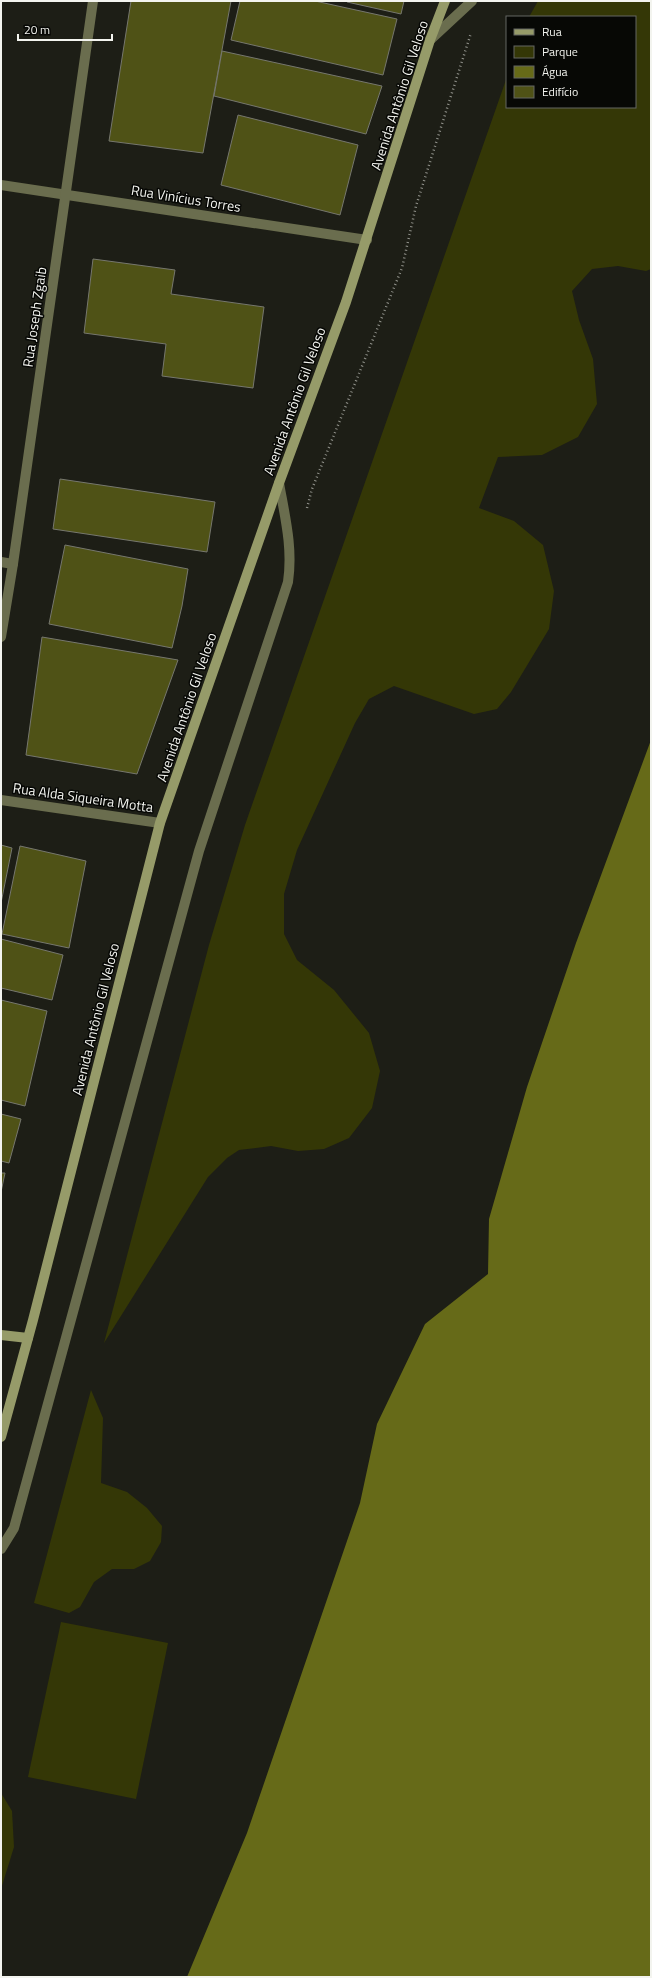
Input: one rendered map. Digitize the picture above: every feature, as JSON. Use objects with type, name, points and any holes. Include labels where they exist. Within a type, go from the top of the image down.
[{"type":"main road","name":"Avenida Antônio Gil Veloso","points":[[1,1437],[28,1338],[160,823],[279,484],[367,240],[430,40],[445,1]]},
{"type":"main road","points":[[1,1334],[28,1338]]},
{"type":"street","name":"Rua Joseph Zgaib","points":[[1,636],[13,564],[93,1]]},
{"type":"street","points":[[430,40],[472,1]]},
{"type":"street","name":"Rua Vinícius Torres","points":[[1,185],[367,240]]},
{"type":"street","points":[[1,1549],[14,1528],[199,851],[288,582],[290,540],[279,484]]},
{"type":"street","points":[[1,562],[13,564]]},
{"type":"street","name":"Rua Alda Siqueira Motta","points":[[1,800],[160,823]]},
{"type":"green space","points":[[538,1],[651,1],[651,269],[646,271],[618,266],[592,269],[572,291],[579,320],[593,359],[597,404],[578,437],[542,455],[498,457],[479,508],[514,521],[543,545],[554,591],[549,629],[511,692],[497,709],[474,714],[394,686],[369,699],[355,723],[297,850],[284,894],[284,934],[297,960],[334,990],[369,1033],[380,1071],[372,1108],[349,1138],[324,1149],[298,1151],[271,1146],[239,1150],[227,1158],[208,1177],[104,1343],[209,945],[245,825],[506,80],[506,108],[636,108],[636,16],[530,16]]},
{"type":"green space","points":[[91,1390],[103,1418],[101,1483],[127,1492],[147,1508],[162,1526],[161,1542],[150,1561],[134,1569],[112,1569],[94,1582],[80,1607],[69,1613],[34,1603]]},
{"type":"green space","points":[[61,1622],[168,1643],[136,1799],[28,1777]]},
{"type":"green space","points":[[1,1793],[12,1811],[14,1847],[1,1889]]},
{"type":"water","points":[[651,740],[651,1977],[187,1977],[247,1833],[360,1503],[377,1424],[425,1324],[488,1274],[489,1219],[527,1087],[576,943]]},
{"type":"building","points":[[131,1],[231,1],[203,153],[109,141]]},
{"type":"building","points":[[240,1],[315,1],[397,19],[383,75],[231,40]]},
{"type":"building","points":[[404,1],[401,14],[347,2]]},
{"type":"building","points":[[222,51],[382,86],[366,134],[214,96]]},
{"type":"building","points":[[238,115],[358,145],[340,215],[221,185]]},
{"type":"building","points":[[93,259],[175,270],[171,294],[264,307],[253,388],[162,376],[166,344],[84,333]]},
{"type":"building","points":[[60,479],[215,502],[207,552],[53,529]]},
{"type":"building","points":[[65,545],[188,569],[182,606],[172,648],[49,624]]},
{"type":"building","points":[[42,637],[178,660],[137,774],[26,755]]},
{"type":"building","points":[[1,845],[12,848],[1,903]]},
{"type":"building","points":[[20,846],[86,861],[69,948],[2,934]]},
{"type":"building","points":[[1,939],[63,955],[52,1000],[1,988]]},
{"type":"building","points":[[1,1000],[47,1011],[25,1106],[1,1100]]},
{"type":"building","points":[[1,1114],[21,1119],[9,1163],[1,1161]]},
{"type":"building","points":[[1,1173],[5,1173],[1,1192]]}]
